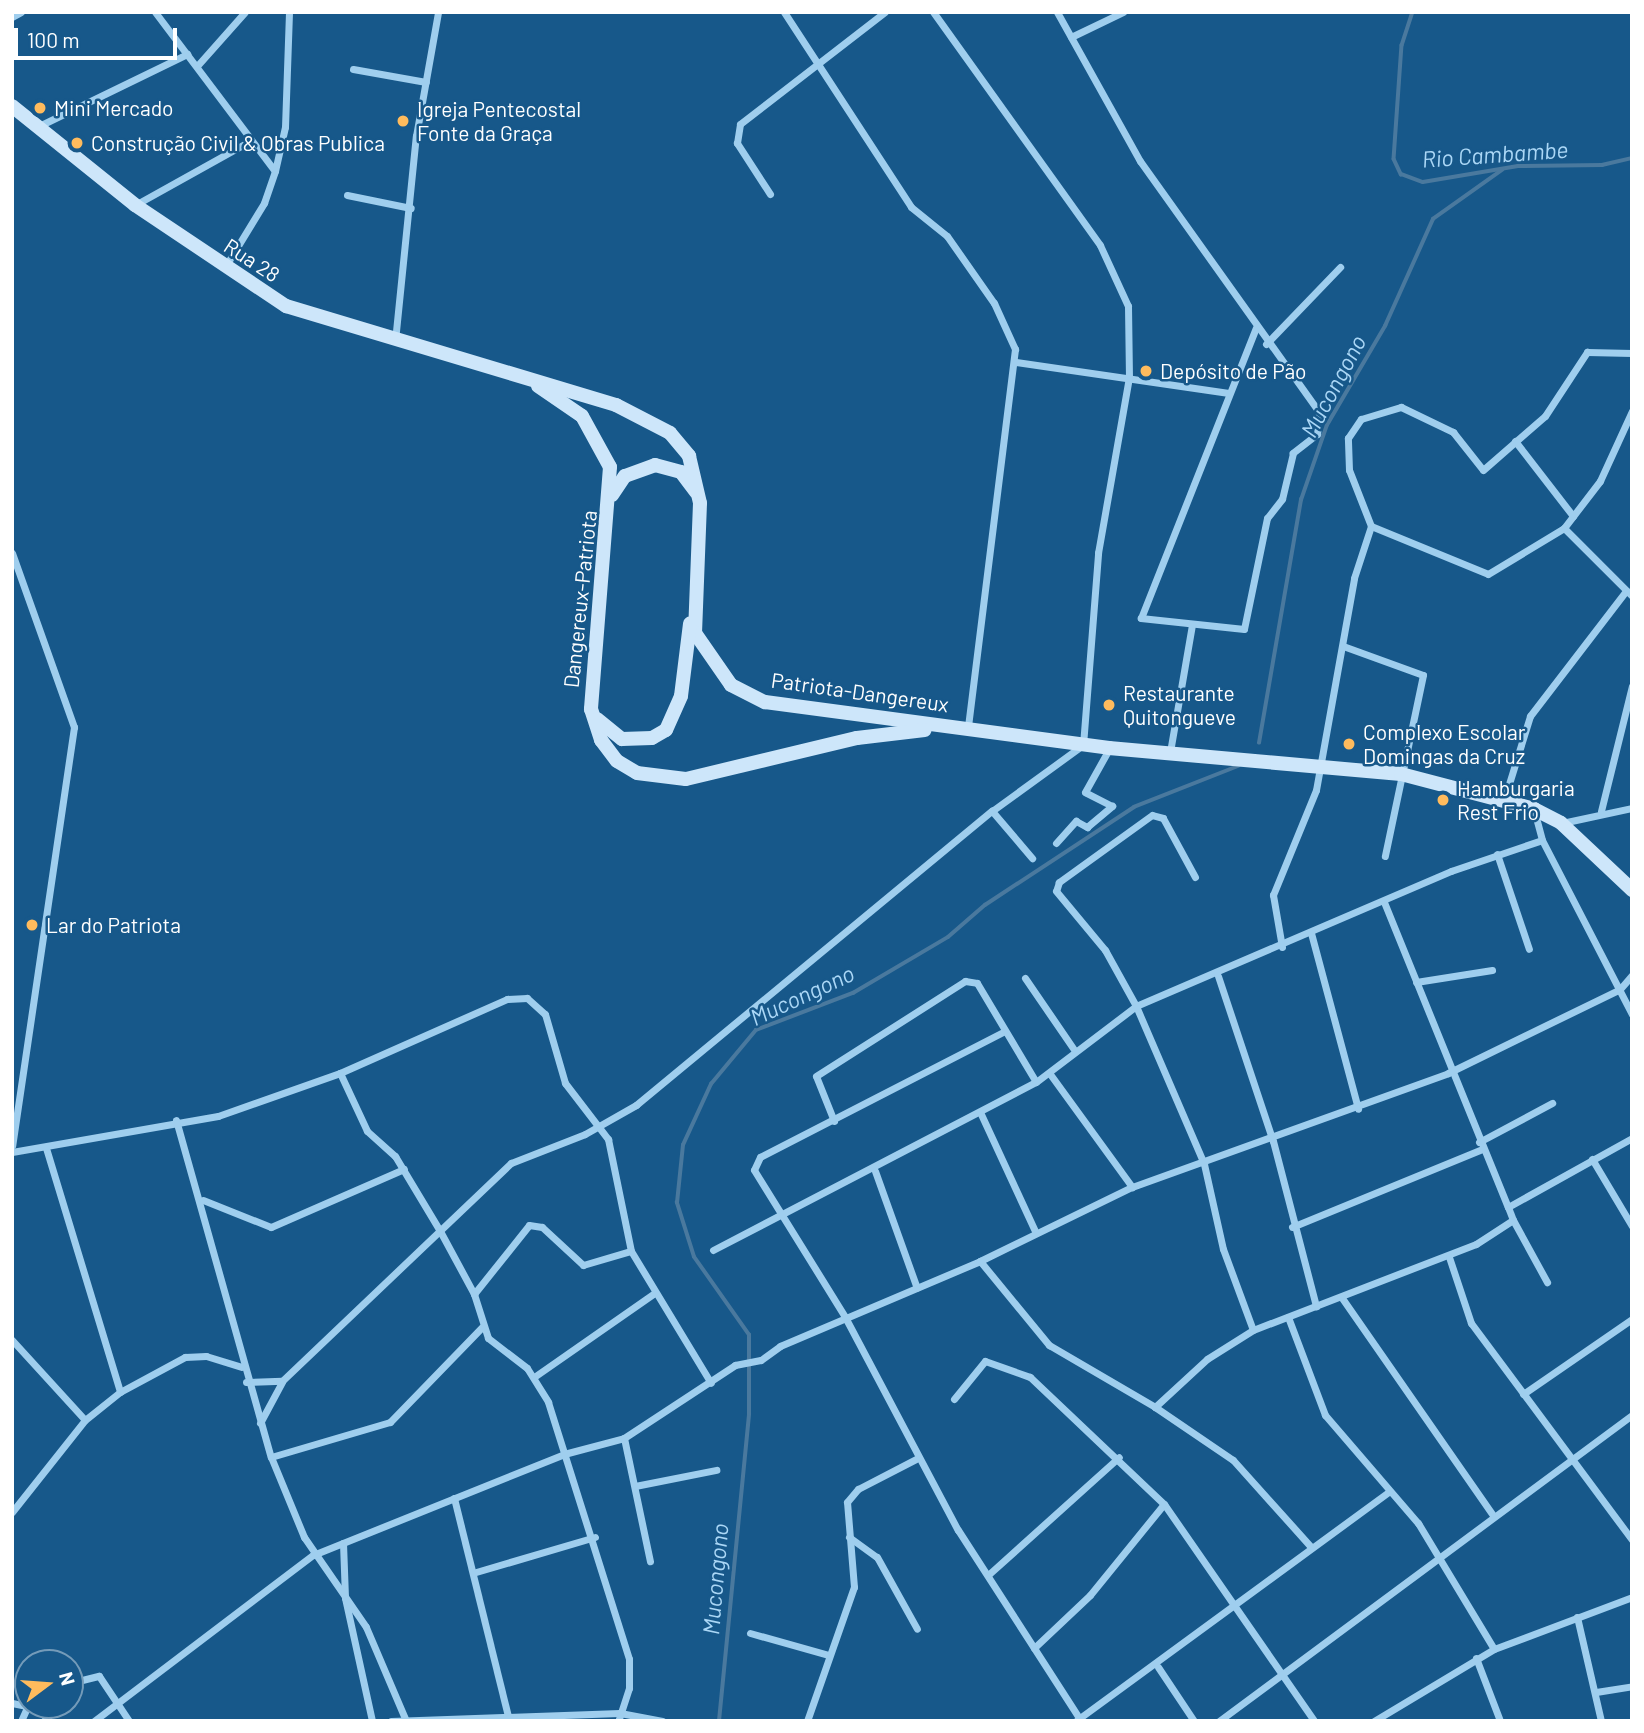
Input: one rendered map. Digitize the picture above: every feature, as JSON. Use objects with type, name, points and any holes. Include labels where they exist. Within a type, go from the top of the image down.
[{"type":"street","points":[[12,17],[21,12]]},
{"type":"street","points":[[155,12],[275,171]]},
{"type":"street","points":[[197,66],[246,12]]},
{"type":"street","points":[[225,268],[264,203],[275,171],[285,127],[289,12]]},
{"type":"street","points":[[394,341],[426,82],[438,12]]},
{"type":"street","points":[[784,12],[911,207],[947,236],[994,303],[1016,362],[965,715],[972,730],[1109,748],[1225,755],[1401,774],[1534,809],[1561,823],[1632,890]]},
{"type":"street","points":[[771,194],[736,132],[885,12]]},
{"type":"street","points":[[260,1423],[282,1381],[511,1163],[600,1126],[636,1105],[992,811],[1083,744],[1098,553],[1129,378],[1129,316],[1115,271],[933,12]]},
{"type":"street","points":[[1057,12],[1140,160],[1221,268],[1266,344],[1310,392],[1319,427],[1293,453],[1282,499],[1267,518],[1246,625],[1231,631],[1141,618],[1256,328]]},
{"type":"street","points":[[1072,37],[1123,12]]},
{"type":"street","points":[[39,126],[187,54]]},
{"type":"street","points":[[353,69],[426,82]]},
{"type":"street","name":"Rua 28","points":[[12,106],[135,205],[225,268],[286,306],[394,341],[509,372]]},
{"type":"street","points":[[135,205],[250,141]]},
{"type":"street","points":[[347,195],[411,208]]},
{"type":"street","points":[[1266,344],[1340,267]]},
{"type":"street","points":[[1282,947],[1273,895],[1310,816],[1354,578],[1371,526],[1345,448],[1361,419],[1401,407],[1418,414],[1453,432],[1483,470],[1553,407],[1587,352],[1632,354]]},
{"type":"street","points":[[1016,362],[1229,393]]},
{"type":"street","name":"Dangereux-Patriota","points":[[509,372],[582,416],[610,467],[612,496],[591,709],[597,733],[617,761],[660,779],[911,729],[972,730]]},
{"type":"street","name":"Patriota-Dangereux","points":[[509,372],[655,421],[689,456],[700,503],[691,608],[703,653],[731,685],[765,702],[972,730]]},
{"type":"street","points":[[1371,526],[1488,574],[1564,528],[1600,481],[1632,411]]},
{"type":"street","points":[[1515,441],[1573,516]]},
{"type":"street","points":[[612,496],[625,476],[655,465],[681,472],[700,503]]},
{"type":"street","points":[[1504,800],[1530,716],[1629,593],[1564,528]]},
{"type":"street","points":[[12,553],[20,568],[74,727],[12,1145]]},
{"type":"street","points":[[591,709],[599,724],[622,738],[652,738],[666,730],[681,696],[691,608]]},
{"type":"street","points":[[1170,752],[1192,625]]},
{"type":"street","points":[[1343,646],[1423,675],[1412,746],[1401,774],[1385,856]]},
{"type":"street","points":[[1601,811],[1632,686]]},
{"type":"street","points":[[1056,843],[1076,821],[1087,827],[1112,806],[1085,792],[1109,748]]},
{"type":"street","points":[[1561,823],[1601,811],[1632,808]]},
{"type":"street","points":[[1534,809],[1542,840],[1632,1014]]},
{"type":"street","points":[[992,811],[1032,859]]},
{"type":"street","points":[[1195,877],[1163,818],[1152,815],[1059,882],[1064,905],[1105,950],[1136,1006],[1204,1164],[1223,1249],[1253,1330]]},
{"type":"street","points":[[713,1250],[780,1220],[875,1171],[1050,1074],[1075,1051],[1136,1006],[1218,976],[1311,933],[1497,854],[1542,840]]},
{"type":"street","points":[[1497,854],[1529,950]]},
{"type":"street","points":[[1384,902],[1448,1073],[1513,1220],[1548,1282]]},
{"type":"street","points":[[1311,933],[1358,1109]]},
{"type":"street","points":[[1416,982],[1492,970]]},
{"type":"street","points":[[94,1721],[122,1706],[313,1555],[564,1454],[624,1438],[735,1365],[761,1360],[845,1317],[981,1261],[1132,1187],[1272,1141],[1448,1073],[1620,989],[1632,975]]},
{"type":"street","points":[[1218,976],[1272,1141],[1292,1227],[1316,1306]]},
{"type":"street","points":[[1025,978],[1075,1051]]},
{"type":"street","points":[[834,1121],[816,1076],[965,981],[977,983],[1003,1032],[1036,1082]]},
{"type":"street","points":[[12,1152],[47,1148],[176,1121],[218,1116],[340,1073],[507,999],[527,998],[545,1014],[565,1083],[600,1126],[615,1159],[631,1251],[653,1294],[711,1383]]},
{"type":"street","points":[[1003,1032],[755,1164],[780,1220],[845,1317],[916,1459],[1079,1720],[1158,1667],[1311,1547],[1389,1492]]},
{"type":"street","points":[[340,1073],[367,1131],[404,1169],[440,1231],[474,1294],[482,1327],[534,1377],[595,1537],[630,1667],[619,1717]]},
{"type":"street","points":[[1050,1074],[1132,1187]]},
{"type":"street","points":[[1292,1227],[1481,1145],[1552,1103]]},
{"type":"street","points":[[980,1112],[1036,1233]]},
{"type":"street","points":[[176,1121],[203,1200],[241,1367],[271,1457],[313,1555],[366,1627],[405,1719]]},
{"type":"street","points":[[1508,1206],[1632,1138]]},
{"type":"street","points":[[47,1148],[120,1392]]},
{"type":"street","points":[[1592,1158],[1632,1226]]},
{"type":"street","points":[[203,1200],[271,1227],[404,1169]]},
{"type":"street","points":[[875,1171],[917,1287]]},
{"type":"street","points":[[1155,1407],[1208,1359],[1253,1330],[1448,1257],[1513,1220]]},
{"type":"street","points":[[474,1294],[529,1225],[542,1227],[583,1265],[631,1251]]},
{"type":"street","points":[[1448,1257],[1466,1315],[1632,1540]]},
{"type":"street","points":[[981,1261],[1049,1345],[1155,1407],[1233,1460],[1311,1547]]},
{"type":"street","points":[[534,1377],[653,1294]]},
{"type":"street","points":[[1342,1298],[1492,1514]]},
{"type":"street","points":[[1288,1317],[1325,1415],[1438,1556],[1494,1650]]},
{"type":"street","points":[[1523,1394],[1632,1319]]},
{"type":"street","points":[[271,1457],[390,1422],[482,1327]]},
{"type":"street","points":[[12,1340],[85,1420]]},
{"type":"street","points":[[12,1512],[85,1420],[120,1392],[196,1355],[241,1367]]},
{"type":"street","points":[[954,1399],[985,1361],[1002,1363],[1030,1377],[1119,1457],[1164,1504],[1286,1674],[1314,1721]]},
{"type":"street","points":[[246,1382],[282,1381]]},
{"type":"street","points":[[1219,1721],[1286,1674],[1492,1514],[1632,1415]]},
{"type":"street","points":[[624,1438],[650,1561]]},
{"type":"street","points":[[988,1574],[1119,1457]]},
{"type":"street","points":[[807,1721],[854,1587],[849,1537],[850,1496],[916,1459]]},
{"type":"street","points":[[635,1486],[716,1470]]},
{"type":"street","points":[[454,1498],[476,1572],[509,1718]]},
{"type":"street","points":[[1034,1648],[1090,1595],[1164,1504]]},
{"type":"street","points":[[476,1572],[595,1537]]},
{"type":"street","points":[[849,1537],[877,1557],[917,1629]]},
{"type":"street","points":[[343,1543],[345,1598],[372,1721]]},
{"type":"street","points":[[1374,1721],[1383,1718],[1476,1658],[1632,1597]]},
{"type":"street","points":[[1577,1617],[1601,1721]]},
{"type":"street","points":[[750,1633],[828,1655]]},
{"type":"street","points":[[1476,1658],[1500,1721]]},
{"type":"street","points":[[1158,1667],[1194,1721]]},
{"type":"street","points":[[84,1680],[99,1676],[122,1706],[129,1721]]},
{"type":"street","points":[[1595,1692],[1632,1686]]},
{"type":"street","points":[[391,1721],[619,1717],[662,1721]]},
{"type":"waterway","name":"Rio Cambambe","points":[[1413,12],[1402,45],[1394,159],[1401,174],[1423,182],[1518,166],[1602,165],[1632,158]]},
{"type":"waterway","name":"Mucongono","points":[[1259,743],[1301,500],[1327,425],[1385,326],[1433,219],[1502,170]]},
{"type":"waterway","name":"Mucongono","points":[[719,1721],[749,1414],[749,1335],[694,1257],[677,1203],[683,1145],[711,1084],[756,1030],[853,993],[948,937],[985,905],[1134,807],[1238,766]]},
{"type":"place","name":"Mini Mercado","points":[[40,108]]},
{"type":"place","name":"Igreja Pentecostal Fonte da Graça","points":[[403,121]]},
{"type":"place","name":"Construção Civil & Obras Publica","points":[[77,143]]},
{"type":"place","name":"Depósito de Pão","points":[[1146,371]]},
{"type":"place","name":"Restaurante Quitongueve","points":[[1109,705]]},
{"type":"place","name":"Complexo Escolar Domingas da Cruz","points":[[1349,744]]},
{"type":"place","name":"Hamburgaria Rest Frio","points":[[1443,800]]},
{"type":"place","name":"Lar do Patriota","points":[[32,925]]}]
